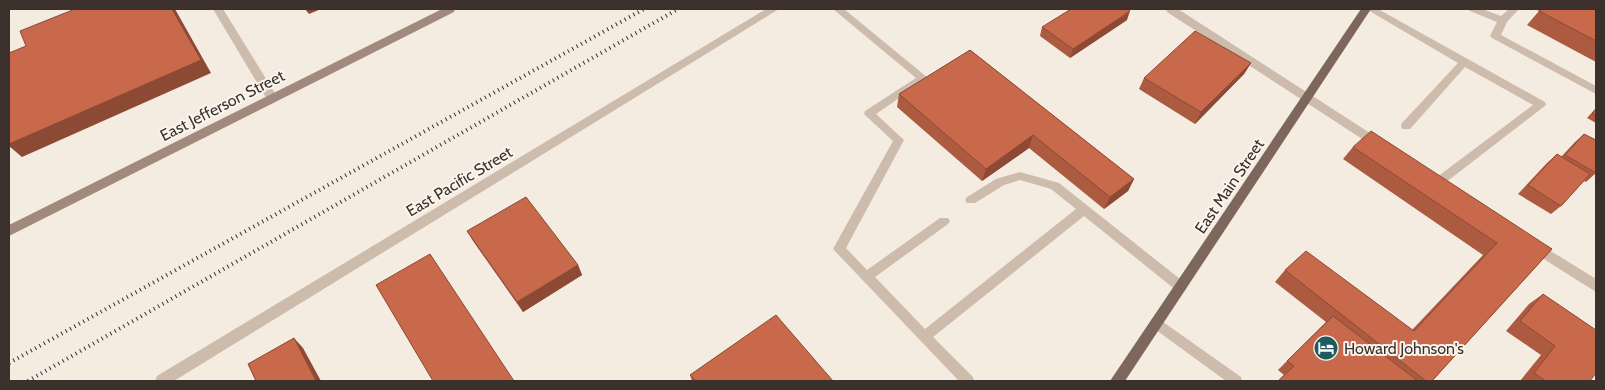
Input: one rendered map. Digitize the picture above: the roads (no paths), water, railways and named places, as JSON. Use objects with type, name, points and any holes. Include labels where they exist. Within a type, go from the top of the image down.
[{"type":"main road","name":"East Jefferson Street","points":[[9,231],[450,9]]},
{"type":"main road","name":"East Main Street","points":[[1117,381],[1366,9]]},
{"type":"street","points":[[218,9],[272,98]]},
{"type":"street","name":"East Pacific Street","points":[[162,381],[774,9]]},
{"type":"street","points":[[1171,9],[1388,150]]},
{"type":"street","points":[[1521,237],[1596,286]]},
{"type":"lane","points":[[838,9],[923,78],[869,114],[899,140],[839,249],[968,381]]},
{"type":"lane","points":[[1371,9],[1540,105],[1437,183]]},
{"type":"lane","points":[[1473,9],[1503,20]]},
{"type":"lane","points":[[1514,9],[1503,20],[1495,36],[1596,90]]},
{"type":"lane","points":[[1406,126],[1465,61]]},
{"type":"lane","points":[[972,200],[1000,182],[1020,176],[1055,186],[1181,287]]},
{"type":"lane","points":[[924,337],[1084,209]]},
{"type":"lane","points":[[866,277],[944,220]]},
{"type":"lane","points":[[1156,323],[1236,381]]},
{"type":"railway","points":[[9,363],[644,9]]},
{"type":"railway","points":[[28,381],[678,9]]},
{"type":"place","name":"Howard Johnson's","points":[[1326,348]]}]
